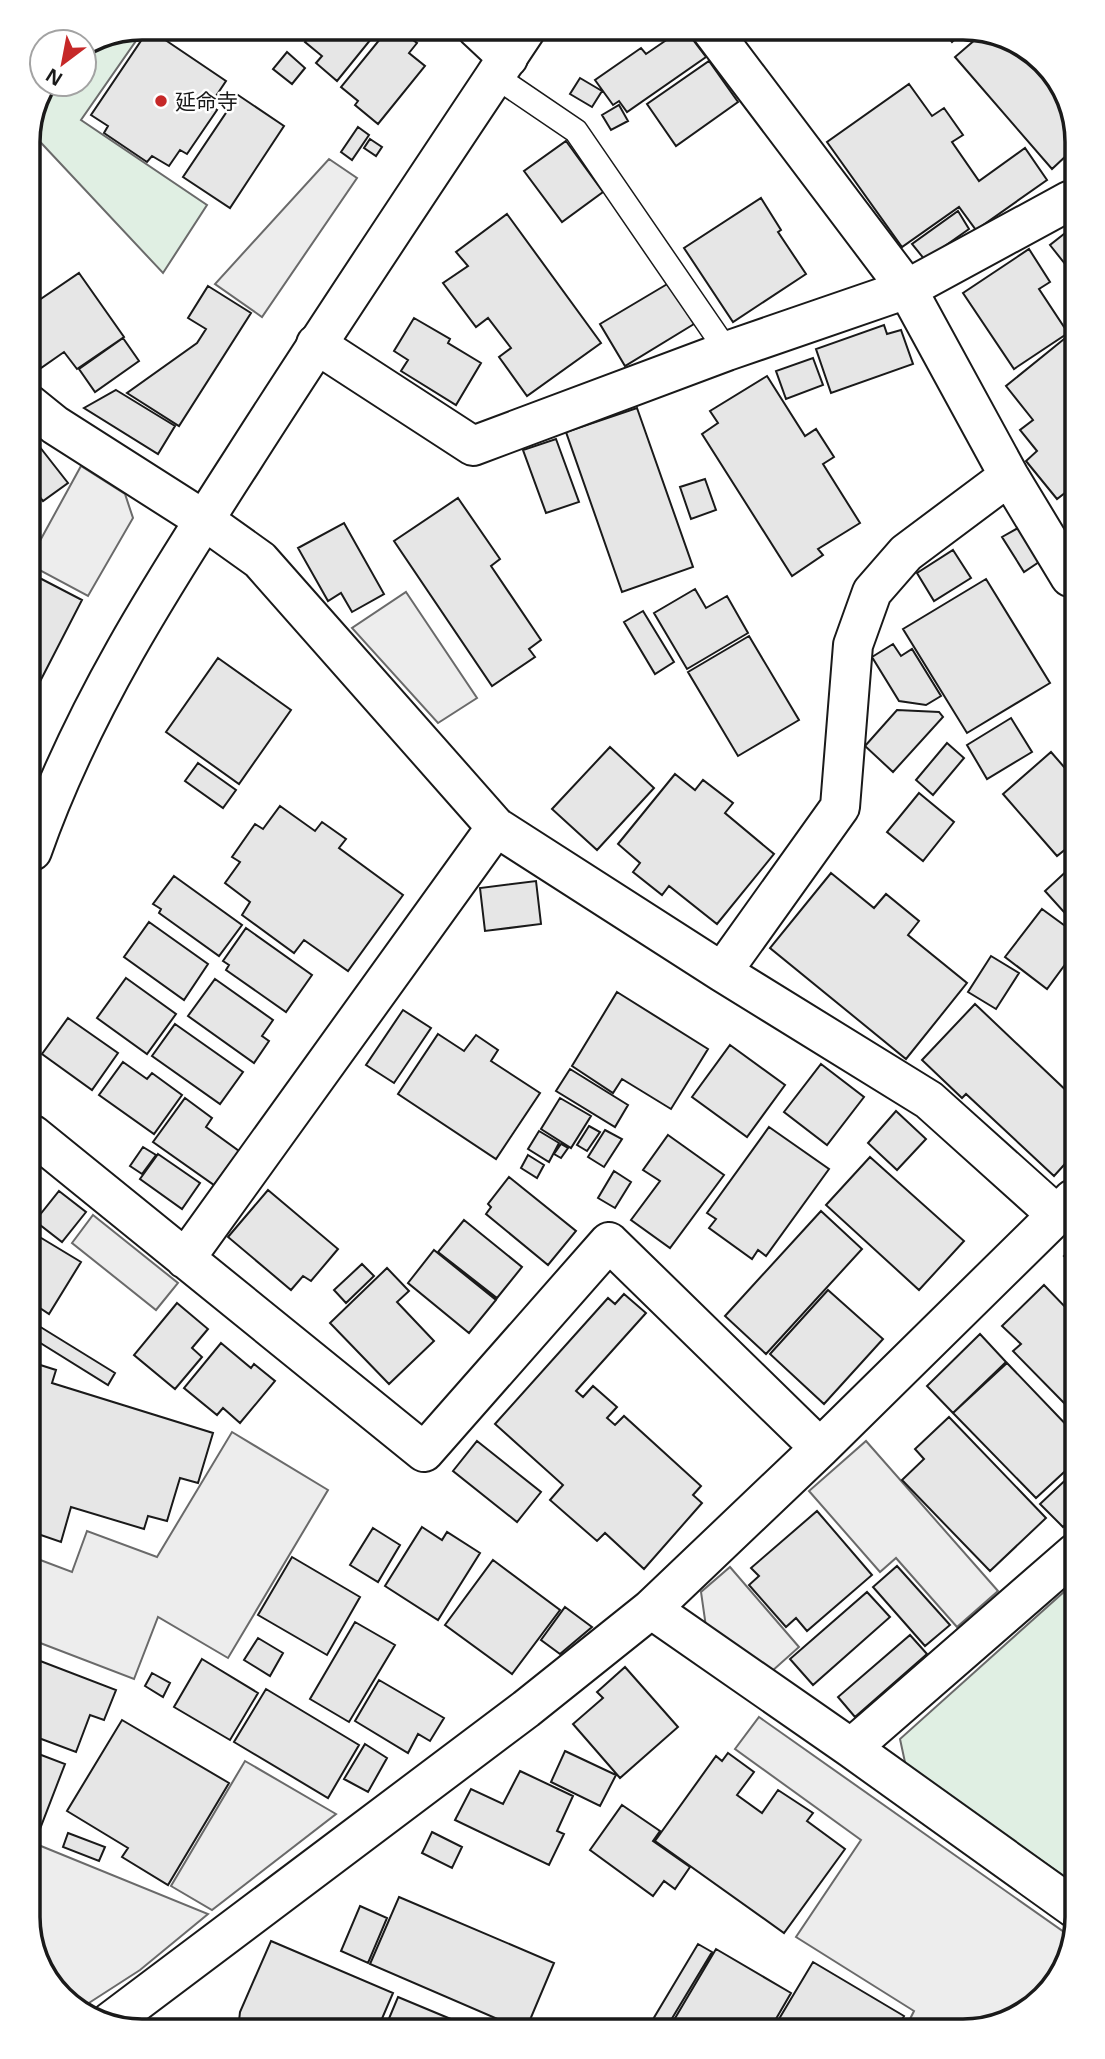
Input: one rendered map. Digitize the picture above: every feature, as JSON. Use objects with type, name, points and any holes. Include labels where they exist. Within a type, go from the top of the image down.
[{"type":"street","points":[[40,796],[115,665],[204,520],[316,344],[510,54],[491,40]]},
{"type":"street","points":[[719,40],[907,289],[1009,477],[1065,569]]},
{"type":"street","points":[[316,344],[473,446],[727,351],[907,289],[1065,203]]},
{"type":"street","points":[[40,412],[55,425],[260,559],[496,827],[722,972],[929,1100],[1065,1207],[820,1448],[651,1608],[516,1717],[118,2016]]},
{"type":"street","points":[[722,972],[840,807],[853,645],[872,592],[906,553],[1009,477]]},
{"type":"street","points":[[185,1259],[496,827]]},
{"type":"street","points":[[40,1141],[424,1452],[609,1242],[820,1448]]},
{"type":"street","points":[[852,1748],[1065,1562]]},
{"type":"street","points":[[651,1608],[1065,1901]]},
{"type":"lane","points":[[510,54],[576,131],[727,351]]},
{"type":"green space","points":[[136,41],[98,96],[98,51],[123,42]]},
{"type":"green space","points":[[51,98],[96,98],[81,120],[207,205],[163,273],[40,142]]},
{"type":"green space","points":[[1065,1591],[1065,1877],[906,1767],[900,1739]]},
{"type":"shaded area","points":[[329,159],[357,178],[262,317],[215,284]]},
{"type":"shaded area","points":[[81,466],[125,494],[133,518],[88,596],[40,570],[40,541]]},
{"type":"shaded area","points":[[406,592],[477,698],[438,723],[352,628]]},
{"type":"shaded area","points":[[93,1215],[178,1283],[156,1310],[72,1243]]},
{"type":"shaded area","points":[[232,1432],[328,1490],[228,1658],[158,1617],[134,1679],[40,1643],[40,1560],[72,1572],[87,1531],[157,1557]]},
{"type":"shaded area","points":[[866,1441],[998,1591],[957,1627],[896,1558],[880,1572],[809,1491]]},
{"type":"shaded area","points":[[730,1567],[799,1647],[771,1672],[706,1627],[701,1592]]},
{"type":"shaded area","points":[[759,1717],[1063,1932],[1054,1962],[1035,1989],[1014,2005],[982,2017],[910,2019],[914,2011],[796,1937],[861,1840],[735,1749]]},
{"type":"shaded area","points":[[245,1761],[336,1814],[212,1910],[171,1886]]},
{"type":"shaded area","points":[[40,1846],[208,1914],[140,1970],[89,2003],[61,1979],[48,1956],[42,1936]]},
{"type":"building","points":[[141,40],[165,40],[226,81],[210,105],[217,110],[187,154],[180,150],[169,166],[152,156],[147,162],[104,133],[108,126],[91,115]]},
{"type":"building","points":[[370,40],[337,81],[316,63],[322,56],[305,42]]},
{"type":"building","points":[[379,40],[413,40],[417,43],[409,53],[425,66],[378,124],[355,105],[358,101],[341,87]]},
{"type":"building","points":[[666,40],[693,40],[706,57],[627,112],[619,101],[613,105],[595,80],[641,48],[646,54]]},
{"type":"building","points":[[974,41],[1008,51],[1030,66],[1051,91],[1057,103],[1063,123],[1065,157],[1052,169],[955,57]]},
{"type":"building","points":[[287,52],[305,68],[292,84],[273,69]]},
{"type":"building","points":[[709,61],[738,102],[676,146],[647,104]]},
{"type":"building","points":[[580,78],[602,91],[592,107],[570,94]]},
{"type":"building","points":[[909,84],[932,116],[944,108],[963,135],[952,142],[979,181],[1025,148],[1047,180],[976,230],[959,207],[902,247],[827,142]]},
{"type":"building","points":[[238,95],[284,126],[230,208],[183,177]]},
{"type":"building","points":[[619,105],[628,121],[611,130],[602,115]]},
{"type":"building","points":[[358,127],[369,135],[352,160],[341,152]]},
{"type":"building","points":[[370,139],[382,147],[376,156],[364,148]]},
{"type":"building","points":[[566,141],[603,192],[562,222],[524,171]]},
{"type":"building","points":[[761,198],[781,230],[778,232],[806,274],[733,322],[684,248]]},
{"type":"building","points":[[958,211],[969,229],[925,260],[912,244]]},
{"type":"building","points":[[507,214],[601,343],[527,396],[499,357],[511,348],[488,318],[476,327],[443,283],[468,266],[456,252]]},
{"type":"building","points":[[1065,233],[1065,264],[1050,245]]},
{"type":"building","points":[[1029,249],[1050,282],[1039,289],[1065,328],[1065,335],[1014,369],[963,293]]},
{"type":"building","points":[[79,273],[124,337],[77,369],[64,352],[41,368],[40,300]]},
{"type":"building","points":[[669,283],[694,324],[625,366],[600,324]]},
{"type":"building","points":[[208,286],[251,313],[179,426],[127,393],[197,343],[206,329],[188,318]]},
{"type":"building","points":[[414,318],[450,339],[448,343],[481,363],[456,405],[401,371],[408,360],[394,351]]},
{"type":"building","points":[[884,325],[887,334],[901,330],[913,364],[831,393],[816,349]]},
{"type":"building","points":[[123,338],[139,361],[95,392],[79,369]]},
{"type":"building","points":[[1065,338],[1065,493],[1057,499],[1026,461],[1037,451],[1020,430],[1033,420],[1006,386]]},
{"type":"building","points":[[813,358],[823,385],[786,399],[776,371]]},
{"type":"building","points":[[767,376],[805,436],[816,429],[834,457],[823,464],[860,523],[818,549],[823,555],[792,576],[702,434],[718,423],[710,411]]},
{"type":"building","points":[[116,390],[175,426],[158,454],[84,408]]},
{"type":"building","points":[[637,408],[693,567],[622,592],[566,432]]},
{"type":"building","points":[[556,439],[579,502],[546,513],[523,450]]},
{"type":"building","points":[[40,447],[68,483],[43,501],[40,497]]},
{"type":"building","points":[[705,479],[716,510],[691,519],[680,487]]},
{"type":"building","points":[[458,498],[500,559],[491,566],[541,640],[529,649],[535,657],[492,686],[394,541]]},
{"type":"building","points":[[344,523],[384,594],[352,612],[341,593],[328,601],[298,548]]},
{"type":"building","points":[[1018,528],[1039,562],[1024,572],[1002,537]]},
{"type":"building","points":[[953,550],[971,578],[934,601],[917,573]]},
{"type":"building","points":[[40,578],[82,600],[40,682]]},
{"type":"building","points":[[986,579],[1050,683],[967,733],[903,629]]},
{"type":"building","points":[[695,589],[706,608],[727,596],[748,633],[687,669],[654,613]]},
{"type":"building","points":[[643,611],[674,662],[655,674],[624,622]]},
{"type":"building","points":[[749,636],[799,720],[738,756],[688,672]]},
{"type":"building","points":[[893,644],[901,656],[912,649],[941,696],[926,705],[899,701],[872,657]]},
{"type":"building","points":[[218,658],[291,710],[239,784],[166,732]]},
{"type":"building","points":[[897,710],[939,712],[943,717],[893,772],[865,746]]},
{"type":"building","points":[[1011,718],[1032,752],[987,779],[967,745]]},
{"type":"building","points":[[947,743],[964,758],[933,795],[916,780]]},
{"type":"building","points":[[610,747],[654,788],[597,850],[552,809]]},
{"type":"building","points":[[1051,752],[1065,768],[1065,850],[1057,856],[1003,794]]},
{"type":"building","points":[[198,763],[236,790],[223,808],[185,781]]},
{"type":"building","points":[[675,774],[695,790],[703,780],[733,803],[725,813],[774,854],[717,924],[669,886],[662,895],[633,872],[640,863],[618,844]]},
{"type":"building","points":[[919,793],[954,822],[923,861],[887,832]]},
{"type":"building","points":[[280,806],[315,831],[322,822],[346,839],[339,848],[403,895],[348,971],[304,940],[294,953],[242,915],[250,902],[225,883],[240,862],[232,857],[255,824],[263,829]]},
{"type":"building","points":[[1065,872],[1065,913],[1045,891]]},
{"type":"building","points":[[831,873],[874,908],[886,894],[919,921],[908,935],[967,983],[906,1059],[770,948]]},
{"type":"building","points":[[174,876],[242,925],[219,956],[159,913],[161,909],[153,904]]},
{"type":"building","points":[[536,881],[541,924],[485,931],[480,888]]},
{"type":"building","points":[[1042,909],[1065,926],[1065,965],[1047,989],[1005,957]]},
{"type":"building","points":[[149,922],[208,964],[184,1000],[124,957]]},
{"type":"building","points":[[246,928],[312,975],[286,1012],[226,970],[229,965],[223,961]]},
{"type":"building","points":[[991,956],[1019,973],[996,1009],[968,992]]},
{"type":"building","points":[[126,978],[176,1014],[147,1054],[97,1018]]},
{"type":"building","points":[[215,979],[273,1020],[262,1036],[269,1041],[254,1063],[188,1016]]},
{"type":"building","points":[[617,992],[708,1049],[671,1109],[622,1079],[613,1093],[572,1066]]},
{"type":"building","points":[[975,1004],[1065,1089],[1065,1164],[1054,1176],[966,1094],[962,1098],[922,1060]]},
{"type":"building","points":[[403,1010],[431,1028],[394,1083],[366,1065]]},
{"type":"building","points":[[68,1018],[118,1053],[92,1090],[42,1054]]},
{"type":"building","points":[[175,1024],[243,1072],[220,1104],[152,1056]]},
{"type":"building","points":[[438,1034],[464,1051],[476,1035],[498,1050],[491,1061],[540,1093],[496,1159],[398,1094]]},
{"type":"building","points":[[730,1045],[785,1085],[747,1137],[692,1097]]},
{"type":"building","points":[[123,1062],[147,1079],[152,1073],[182,1095],[154,1134],[99,1095]]},
{"type":"building","points":[[821,1064],[864,1097],[827,1145],[784,1112]]},
{"type":"building","points":[[570,1069],[628,1105],[615,1127],[556,1091]]},
{"type":"building","points":[[185,1098],[212,1118],[206,1127],[239,1151],[214,1185],[153,1142]]},
{"type":"building","points":[[560,1098],[591,1116],[571,1148],[541,1129]]},
{"type":"building","points":[[896,1111],[926,1139],[897,1170],[868,1143]]},
{"type":"building","points":[[589,1126],[600,1132],[587,1151],[577,1145]]},
{"type":"building","points":[[769,1127],[829,1169],[766,1256],[758,1250],[752,1259],[709,1228],[716,1219],[707,1213]]},
{"type":"building","points":[[605,1130],[622,1139],[604,1167],[588,1157]]},
{"type":"building","points":[[539,1131],[559,1143],[549,1162],[528,1149]]},
{"type":"building","points":[[668,1135],[724,1175],[670,1248],[631,1220],[660,1181],[643,1170]]},
{"type":"building","points":[[561,1144],[568,1148],[561,1158],[554,1154]]},
{"type":"building","points":[[143,1147],[156,1155],[142,1174],[130,1166]]},
{"type":"building","points":[[158,1154],[200,1183],[182,1209],[140,1179]]},
{"type":"building","points":[[528,1155],[544,1165],[537,1178],[521,1168]]},
{"type":"building","points":[[870,1157],[964,1241],[919,1290],[826,1205]]},
{"type":"building","points":[[614,1171],[631,1182],[615,1208],[598,1198]]},
{"type":"building","points":[[509,1177],[576,1231],[548,1265],[486,1214],[491,1207],[488,1204]]},
{"type":"building","points":[[268,1190],[338,1249],[311,1281],[303,1276],[291,1290],[228,1237]]},
{"type":"building","points":[[59,1191],[86,1212],[62,1242],[40,1225],[40,1215]]},
{"type":"building","points":[[821,1211],[862,1249],[766,1354],[725,1316]]},
{"type":"building","points":[[464,1220],[522,1267],[497,1298],[438,1252]]},
{"type":"building","points":[[40,1237],[81,1262],[49,1314],[40,1308]]},
{"type":"building","points":[[434,1250],[496,1300],[469,1333],[408,1283]]},
{"type":"building","points":[[362,1264],[374,1276],[346,1303],[334,1290]]},
{"type":"building","points":[[387,1268],[409,1291],[397,1302],[434,1341],[389,1384],[330,1323]]},
{"type":"building","points":[[1044,1285],[1065,1307],[1065,1404],[1013,1351],[1021,1344],[1002,1326]]},
{"type":"building","points":[[828,1290],[883,1339],[824,1404],[770,1354]]},
{"type":"building","points":[[624,1294],[646,1313],[576,1391],[583,1397],[593,1386],[617,1407],[607,1418],[615,1425],[624,1416],[701,1486],[693,1495],[702,1503],[644,1569],[605,1533],[597,1541],[550,1500],[563,1485],[495,1424],[608,1298],[615,1304]]},
{"type":"building","points":[[177,1303],[208,1329],[192,1348],[202,1357],[175,1389],[134,1355]]},
{"type":"building","points":[[40,1327],[115,1373],[108,1385],[40,1343]]},
{"type":"building","points":[[980,1334],[1006,1362],[953,1413],[927,1386]]},
{"type":"building","points":[[221,1343],[251,1368],[254,1364],[275,1381],[240,1423],[223,1408],[217,1415],[184,1388]]},
{"type":"building","points":[[1007,1363],[1065,1424],[1065,1471],[1036,1498],[953,1413]]},
{"type":"building","points":[[40,1365],[56,1370],[52,1383],[213,1433],[198,1483],[180,1478],[167,1521],[148,1516],[144,1529],[71,1507],[61,1542],[40,1535]]},
{"type":"building","points":[[949,1417],[1046,1518],[990,1571],[902,1480],[924,1459],[915,1449]]},
{"type":"building","points":[[477,1441],[541,1492],[517,1522],[453,1471]]},
{"type":"building","points":[[1065,1480],[1065,1525],[1063,1527],[1040,1504]]},
{"type":"building","points":[[817,1511],[872,1575],[807,1631],[796,1618],[786,1627],[749,1585],[759,1576],[751,1568]]},
{"type":"building","points":[[422,1527],[442,1540],[447,1532],[480,1553],[438,1620],[385,1586]]},
{"type":"building","points":[[373,1528],[400,1545],[378,1582],[350,1565]]},
{"type":"building","points":[[292,1557],[360,1597],[327,1655],[258,1615]]},
{"type":"building","points":[[493,1560],[560,1610],[512,1674],[445,1625]]},
{"type":"building","points":[[897,1566],[950,1625],[925,1646],[873,1587]]},
{"type":"building","points":[[867,1592],[890,1617],[813,1685],[790,1659]]},
{"type":"building","points":[[565,1607],[592,1627],[560,1654],[541,1640]]},
{"type":"building","points":[[355,1622],[395,1645],[349,1722],[310,1699]]},
{"type":"building","points":[[910,1635],[927,1654],[855,1717],[838,1697]]},
{"type":"building","points":[[258,1638],[283,1653],[270,1676],[244,1660]]},
{"type":"building","points":[[202,1659],[258,1693],[230,1740],[174,1707]]},
{"type":"building","points":[[40,1661],[116,1690],[104,1720],[90,1715],[76,1752],[40,1738]]},
{"type":"building","points":[[625,1667],[678,1727],[620,1778],[573,1724],[603,1698],[597,1692]]},
{"type":"building","points":[[152,1673],[170,1683],[163,1697],[145,1686]]},
{"type":"building","points":[[379,1680],[444,1718],[430,1741],[418,1734],[408,1753],[355,1721]]},
{"type":"building","points":[[266,1689],[359,1745],[328,1798],[234,1742]]},
{"type":"building","points":[[122,1720],[229,1783],[168,1885],[122,1857],[128,1848],[67,1811]]},
{"type":"building","points":[[365,1744],[387,1758],[368,1792],[344,1779]]},
{"type":"building","points":[[565,1751],[616,1775],[600,1806],[551,1782]]},
{"type":"building","points":[[728,1753],[754,1772],[737,1795],[762,1813],[778,1790],[813,1813],[807,1821],[845,1849],[784,1933],[655,1841],[716,1756],[722,1761]]},
{"type":"building","points":[[40,1755],[65,1764],[40,1829]]},
{"type":"building","points":[[520,1771],[573,1796],[557,1831],[564,1834],[549,1865],[455,1820],[471,1789],[503,1804]]},
{"type":"building","points":[[622,1805],[660,1831],[653,1841],[690,1867],[675,1889],[664,1881],[653,1896],[590,1850]]},
{"type":"building","points":[[432,1832],[462,1847],[452,1868],[422,1853]]},
{"type":"building","points":[[68,1833],[105,1847],[99,1861],[63,1847]]},
{"type":"building","points":[[399,1897],[554,1963],[530,2019],[497,2019],[370,1964]]},
{"type":"building","points":[[360,1906],[387,1918],[368,1963],[341,1951]]},
{"type":"building","points":[[271,1941],[393,1993],[382,2019],[239,2019]]},
{"type":"building","points":[[698,1944],[712,1952],[672,2019],[653,2019]]},
{"type":"building","points":[[716,1949],[791,1993],[776,2019],[675,2019]]},
{"type":"building","points":[[813,1962],[904,2016],[902,2019],[779,2019]]},
{"type":"building","points":[[398,1997],[451,2019],[389,2019]]},
{"type":"place","name":"延命寺","points":[[161,101]]}]
